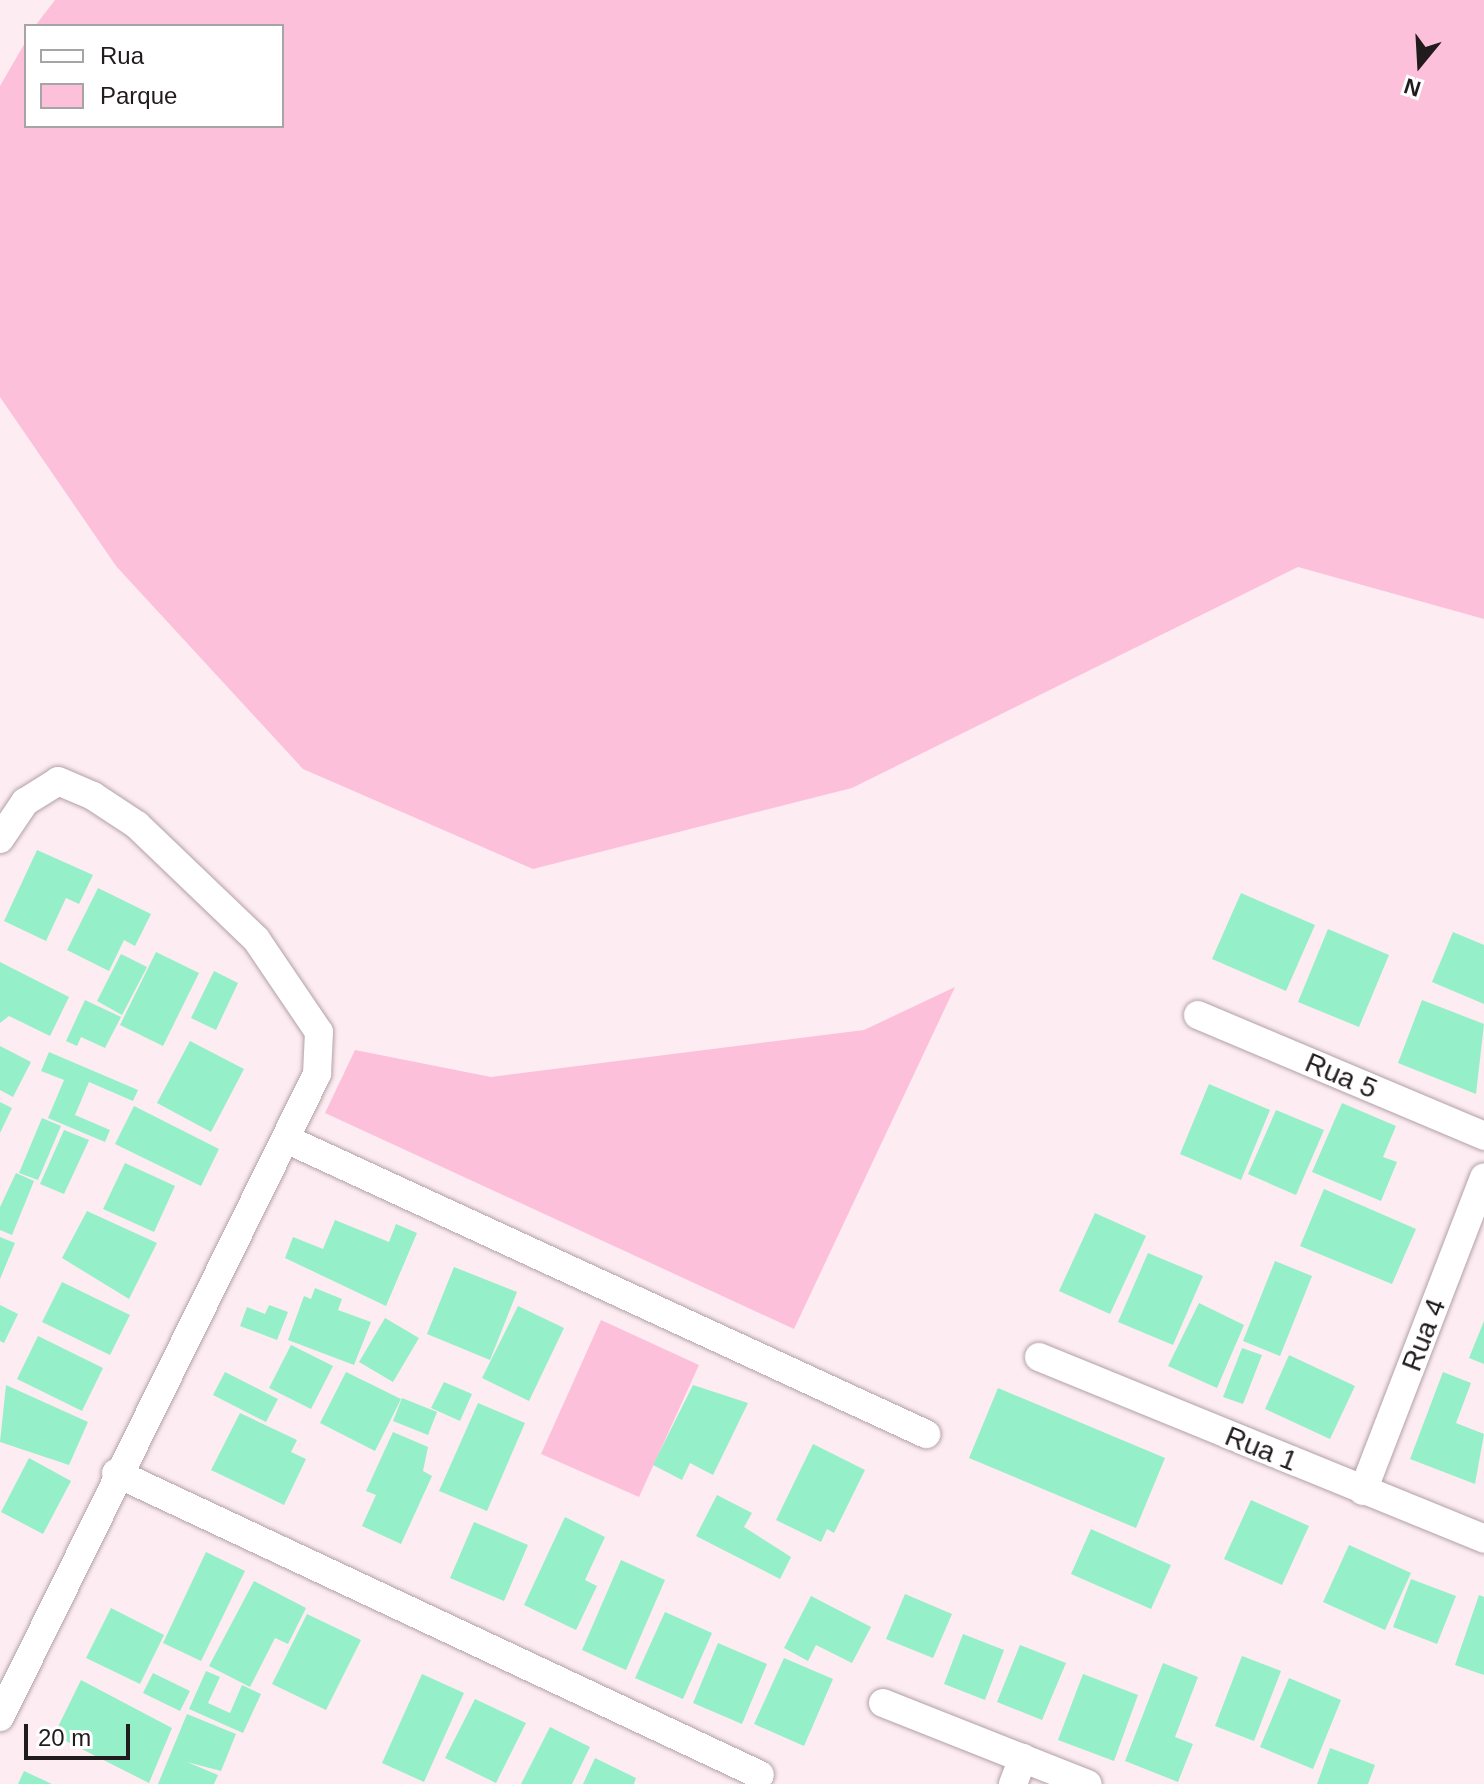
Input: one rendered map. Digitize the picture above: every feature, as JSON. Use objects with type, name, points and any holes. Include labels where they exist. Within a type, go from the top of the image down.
[{"type":"street","points":[[0,839],[25,802],[58,781],[137,825],[256,939],[319,1032],[317,1074],[116,1473],[0,1717]]},
{"type":"street","name":"Rua 5","points":[[1198,1015],[1484,1136]]},
{"type":"street","points":[[286,1139],[926,1434]]},
{"type":"street","name":"Rua 4","points":[[1363,1491],[1484,1178]]},
{"type":"street","name":"Rua 1","points":[[1039,1357],[1484,1539]]},
{"type":"street","points":[[116,1473],[760,1775]]},
{"type":"street","points":[[883,1703],[1088,1784]]},
{"type":"street","points":[[1013,1784],[1023,1758]]},
{"type":"green space","points":[[55,0],[1484,0],[1484,619],[1298,567],[852,788],[533,869],[303,769],[116,566],[0,397],[0,86],[24,44],[24,128],[284,128],[284,24],[37,24]]},
{"type":"green space","points":[[955,987],[794,1329],[325,1113],[355,1050],[491,1077],[864,1030]]},
{"type":"green space","points":[[601,1320],[699,1365],[639,1497],[541,1454]]},
{"type":"building","points":[[37,850],[93,875],[79,904],[66,898],[46,941],[4,921]]},
{"type":"building","points":[[98,888],[151,914],[135,946],[124,940],[109,971],[67,950]]},
{"type":"building","points":[[1241,893],[1315,925],[1286,991],[1212,959]]},
{"type":"building","points":[[1328,929],[1389,955],[1359,1027],[1298,1002]]},
{"type":"building","points":[[1453,932],[1484,945],[1484,1004],[1432,982]]},
{"type":"building","points":[[156,952],[199,973],[163,1046],[120,1025]]},
{"type":"building","points":[[121,954],[147,967],[122,1015],[97,1001]]},
{"type":"building","points":[[0,962],[69,997],[50,1036],[9,1016],[0,1023]]},
{"type":"building","points":[[214,971],[238,983],[216,1030],[191,1018]]},
{"type":"building","points":[[85,1000],[121,1017],[105,1048],[81,1037],[77,1046],[66,1041]]},
{"type":"building","points":[[1422,1000],[1484,1024],[1476,1094],[1398,1063]]},
{"type":"building","points":[[190,1041],[244,1069],[211,1132],[157,1103]]},
{"type":"building","points":[[0,1046],[31,1062],[13,1097],[0,1090]]},
{"type":"building","points":[[49,1052],[138,1090],[133,1101],[89,1082],[75,1115],[110,1130],[105,1142],[48,1118],[64,1080],[41,1071]]},
{"type":"building","points":[[1209,1084],[1270,1110],[1241,1180],[1180,1154]]},
{"type":"building","points":[[0,1102],[12,1108],[0,1133]]},
{"type":"building","points":[[1342,1103],[1396,1126],[1383,1157],[1397,1162],[1381,1201],[1312,1172]]},
{"type":"building","points":[[134,1106],[219,1149],[201,1186],[115,1144]]},
{"type":"building","points":[[1276,1110],[1324,1130],[1296,1195],[1248,1174]]},
{"type":"building","points":[[42,1118],[61,1126],[38,1180],[19,1173]]},
{"type":"building","points":[[64,1130],[89,1140],[64,1194],[40,1184]]},
{"type":"building","points":[[125,1163],[175,1186],[154,1232],[103,1209]]},
{"type":"building","points":[[16,1173],[34,1181],[12,1235],[0,1230],[0,1207]]},
{"type":"building","points":[[1324,1189],[1416,1229],[1392,1284],[1300,1246]]},
{"type":"building","points":[[87,1211],[157,1243],[129,1299],[62,1258]]},
{"type":"building","points":[[1095,1213],[1146,1236],[1110,1314],[1059,1291]]},
{"type":"building","points":[[335,1220],[389,1242],[396,1224],[417,1233],[386,1306],[285,1258],[293,1237],[323,1249]]},
{"type":"building","points":[[0,1237],[15,1243],[0,1279]]},
{"type":"building","points":[[1148,1253],[1203,1276],[1173,1345],[1118,1322]]},
{"type":"building","points":[[1275,1261],[1312,1276],[1280,1356],[1243,1341]]},
{"type":"building","points":[[454,1267],[517,1292],[490,1360],[427,1334]]},
{"type":"building","points":[[62,1282],[130,1315],[110,1355],[42,1322]]},
{"type":"building","points":[[315,1288],[342,1299],[338,1310],[371,1322],[354,1365],[288,1340],[304,1296],[311,1299]]},
{"type":"building","points":[[1199,1303],[1244,1325],[1217,1388],[1168,1366]]},
{"type":"building","points":[[0,1305],[18,1314],[4,1343],[0,1341]]},
{"type":"building","points":[[269,1305],[288,1312],[277,1340],[240,1326],[247,1307],[265,1314]]},
{"type":"building","points":[[518,1306],[564,1328],[529,1401],[482,1378]]},
{"type":"building","points":[[385,1318],[419,1338],[393,1382],[359,1362]]},
{"type":"building","points":[[1484,1321],[1484,1364],[1469,1358]]},
{"type":"building","points":[[38,1336],[103,1368],[82,1411],[17,1379]]},
{"type":"building","points":[[291,1345],[333,1366],[311,1409],[269,1388]]},
{"type":"building","points":[[1242,1348],[1262,1355],[1243,1404],[1223,1397]]},
{"type":"building","points":[[1289,1355],[1355,1386],[1330,1439],[1265,1409]]},
{"type":"building","points":[[225,1372],[278,1399],[266,1422],[213,1395]]},
{"type":"building","points":[[346,1372],[401,1399],[375,1451],[320,1423]]},
{"type":"building","points":[[1443,1372],[1471,1383],[1456,1423],[1484,1434],[1475,1484],[1410,1459]]},
{"type":"building","points":[[444,1382],[472,1394],[460,1421],[431,1408]]},
{"type":"building","points":[[6,1385],[88,1422],[69,1465],[0,1442]]},
{"type":"building","points":[[693,1385],[748,1403],[713,1475],[690,1463],[682,1480],[653,1465]]},
{"type":"building","points":[[998,1388],[1165,1458],[1136,1528],[969,1458]]},
{"type":"building","points":[[402,1398],[437,1412],[428,1435],[393,1421]]},
{"type":"building","points":[[478,1403],[525,1423],[487,1511],[439,1491]]},
{"type":"building","points":[[240,1413],[297,1440],[291,1452],[306,1459],[284,1505],[211,1470]]},
{"type":"building","points":[[393,1432],[428,1447],[423,1471],[432,1476],[401,1544],[362,1526],[376,1495],[366,1491]]},
{"type":"building","points":[[813,1444],[865,1470],[834,1533],[827,1529],[821,1542],[776,1520]]},
{"type":"building","points":[[29,1458],[71,1481],[43,1534],[1,1512]]},
{"type":"building","points":[[717,1495],[752,1513],[744,1527],[791,1557],[780,1579],[696,1536]]},
{"type":"building","points":[[1251,1500],[1309,1526],[1282,1585],[1224,1559]]},
{"type":"building","points":[[565,1517],[605,1537],[585,1580],[597,1586],[576,1630],[524,1605]]},
{"type":"building","points":[[474,1522],[528,1545],[504,1601],[450,1578]]},
{"type":"building","points":[[1091,1529],[1171,1565],[1151,1609],[1071,1574]]},
{"type":"building","points":[[1349,1545],[1411,1573],[1385,1630],[1323,1602]]},
{"type":"building","points":[[206,1552],[245,1571],[201,1661],[163,1643]]},
{"type":"building","points":[[621,1560],[665,1580],[626,1670],[582,1650]]},
{"type":"building","points":[[1411,1579],[1456,1596],[1437,1644],[1393,1627]]},
{"type":"building","points":[[254,1581],[306,1608],[288,1644],[275,1638],[250,1687],[209,1666]]},
{"type":"building","points":[[905,1594],[952,1614],[933,1658],[886,1639]]},
{"type":"building","points":[[1479,1595],[1484,1597],[1484,1675],[1455,1665]]},
{"type":"building","points":[[811,1596],[871,1627],[852,1663],[816,1645],[808,1661],[784,1648]]},
{"type":"building","points":[[111,1608],[164,1635],[140,1684],[86,1658]]},
{"type":"building","points":[[665,1612],[712,1633],[683,1699],[635,1678]]},
{"type":"building","points":[[307,1614],[361,1640],[326,1710],[272,1684]]},
{"type":"building","points":[[963,1634],[1004,1650],[985,1700],[944,1684]]},
{"type":"building","points":[[718,1643],[767,1664],[742,1724],[693,1703]]},
{"type":"building","points":[[1020,1645],[1066,1663],[1042,1720],[997,1702]]},
{"type":"building","points":[[1242,1656],[1281,1671],[1254,1741],[1215,1726]]},
{"type":"building","points":[[784,1658],[833,1679],[804,1746],[754,1724]]},
{"type":"building","points":[[1163,1663],[1198,1677],[1175,1737],[1193,1744],[1178,1782],[1125,1761]]},
{"type":"building","points":[[206,1671],[220,1677],[208,1703],[230,1713],[242,1685],[261,1694],[243,1733],[189,1709]]},
{"type":"building","points":[[153,1673],[190,1691],[180,1711],[143,1693]]},
{"type":"building","points":[[422,1674],[464,1693],[424,1782],[382,1763]]},
{"type":"building","points":[[1083,1674],[1138,1695],[1114,1761],[1058,1740]]},
{"type":"building","points":[[1289,1678],[1341,1700],[1313,1769],[1260,1747]]},
{"type":"building","points":[[81,1680],[172,1728],[149,1783],[54,1735]]},
{"type":"building","points":[[475,1699],[526,1723],[496,1783],[445,1758]]},
{"type":"building","points":[[187,1714],[236,1734],[221,1771],[187,1762],[218,1775],[214,1784],[158,1784]]},
{"type":"building","points":[[550,1727],[590,1747],[572,1784],[521,1784]]},
{"type":"building","points":[[1330,1748],[1375,1765],[1368,1784],[1317,1784]]},
{"type":"building","points":[[595,1758],[636,1778],[634,1784],[583,1784]]},
{"type":"building","points":[[24,1771],[52,1784],[18,1784]]}]
